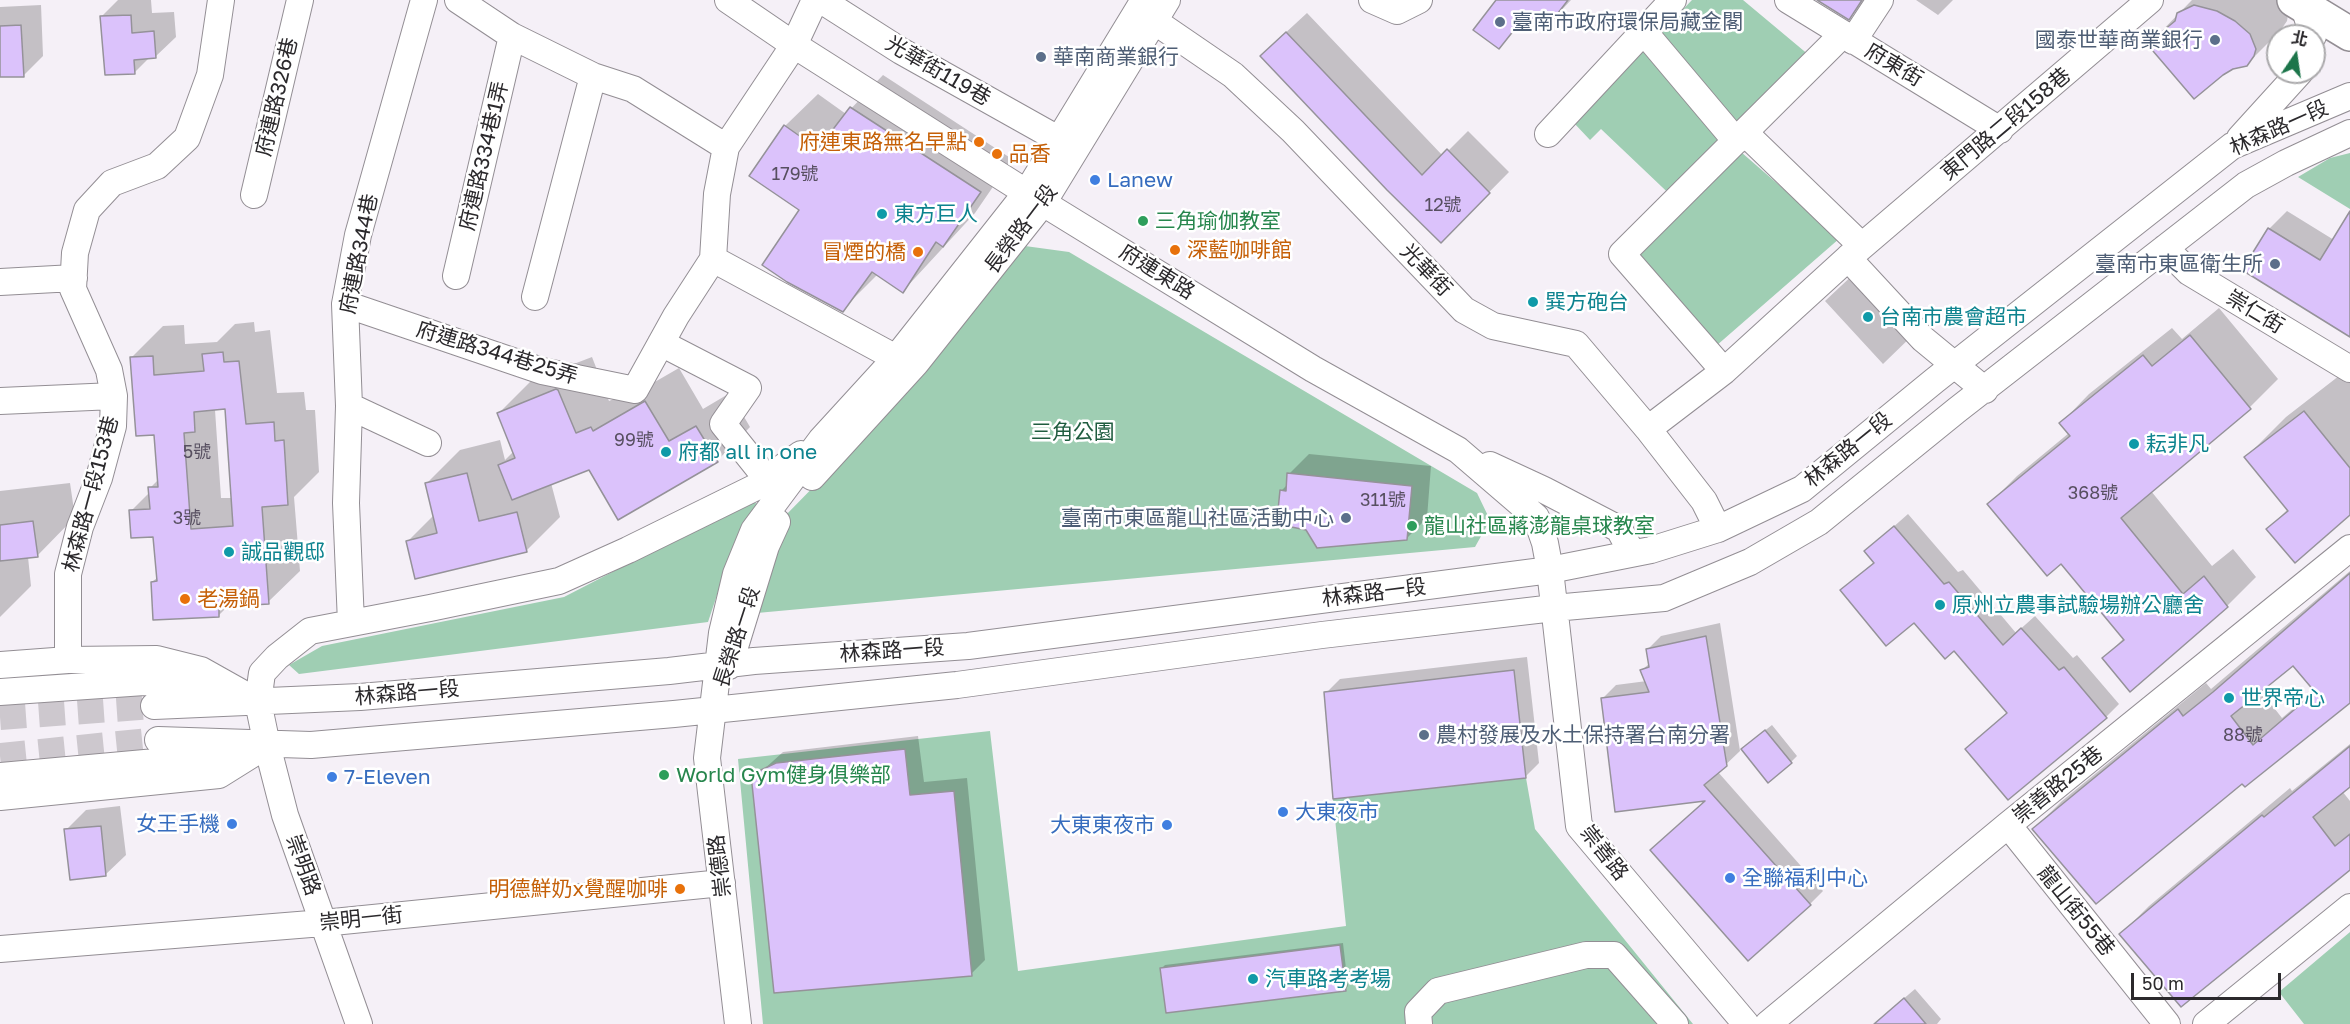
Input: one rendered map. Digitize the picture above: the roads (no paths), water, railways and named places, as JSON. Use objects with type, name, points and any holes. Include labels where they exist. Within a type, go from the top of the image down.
[{"type":"main road","points":[[2305,11],[2350,34]]},
{"type":"street","name":"林森路一段153巷","points":[[68,660],[68,574],[80,527],[99,478],[113,426],[114,396],[109,370],[73,289],[75,253],[87,210],[112,183],[157,166],[187,138],[210,75],[221,0]]},
{"type":"street","name":"府連路326巷","points":[[254,195],[300,0]]},
{"type":"street","name":"府連路344巷","points":[[351,623],[346,503],[349,406],[345,304],[358,235],[424,0]]},
{"type":"street","points":[[458,0],[512,36],[592,76],[633,89],[726,147]]},
{"type":"street","name":"府連東路","points":[[728,0],[794,45],[1313,369],[1458,450],[1536,517],[1545,543],[1550,570]]},
{"type":"street","points":[[767,479],[723,424],[748,388],[661,343],[713,259],[717,194],[726,147],[794,45],[816,0]]},
{"type":"street","name":"光華街119巷","points":[[821,0],[901,51],[1058,139]]},
{"type":"street","points":[[1372,0],[1397,11],[1419,0]]},
{"type":"street","points":[[1548,134],[1645,33],[1673,0]]},
{"type":"street","name":"府東街","points":[[1788,0],[2000,130]]},
{"type":"street","points":[[1724,371],[1622,254],[1741,137],[1848,37],[1880,0]]},
{"type":"street","name":"東門路二段158巷","points":[[1648,429],[1724,371],[1855,252],[2150,0]]},
{"type":"street","name":"長榮路一段","points":[[724,665],[723,625],[733,585],[754,530],[821,440],[897,357],[1035,197],[1058,139],[1145,6]]},
{"type":"street","name":"長榮路一段","points":[[713,709],[724,665],[780,513],[916,363],[1035,197],[1145,6]]},
{"type":"street","name":"光華街","points":[[1145,6],[1233,75],[1293,131],[1464,310],[1493,326],[1576,344],[1648,429],[1704,501],[1718,529]]},
{"type":"street","points":[[1645,33],[1741,137],[1855,252],[1923,339],[1985,390]]},
{"type":"street","name":"府連路334巷1弄","points":[[456,276],[512,36]]},
{"type":"street","points":[[535,297],[592,76]]},
{"type":"street","points":[[2232,146],[2290,84]]},
{"type":"street","name":"林森路一段","points":[[154,706],[372,696],[969,646],[1550,570],[1651,550],[1718,529],[1802,489],[1954,365],[2232,146],[2350,96]]},
{"type":"street","name":"林森路一段","points":[[158,740],[311,745],[957,686],[1322,635],[1554,608],[1664,598],[1750,562],[1819,522],[2246,185],[2286,163],[2350,134]]},
{"type":"street","name":"崇仁街","points":[[2165,248],[2189,272],[2350,369]]},
{"type":"street","points":[[713,259],[897,357]]},
{"type":"street","points":[[0,282],[74,279]]},
{"type":"street","name":"府連路344巷25弄","points":[[345,304],[542,371],[635,390],[661,343]]},
{"type":"street","points":[[0,401],[114,396]]},
{"type":"street","points":[[349,406],[428,443]]},
{"type":"street","points":[[0,665],[68,660],[157,659],[201,670],[258,702],[262,673],[277,657],[310,631],[559,581],[756,487],[821,440]]},
{"type":"street","points":[[1458,450],[1544,490],[1618,529],[1632,553]]},
{"type":"street","name":"崇善路25巷","points":[[1768,1024],[2008,825],[2350,548]]},
{"type":"street","name":"崇善路","points":[[1550,570],[1579,826],[1746,1024]]},
{"type":"street","name":"林森路一段","points":[[0,692],[144,682],[186,684],[258,702]]},
{"type":"street","name":"崇明路","points":[[258,702],[285,815],[359,1024]]},
{"type":"street","name":"崇德路","points":[[713,709],[707,758],[738,1024]]},
{"type":"street","points":[[0,797],[219,775],[267,745]]},
{"type":"street","name":"林森路一段","points":[[0,776],[200,758],[267,745]]},
{"type":"street","name":"龍山街55巷","points":[[2008,825],[2167,1024]]},
{"type":"street","name":"崇明一街","points":[[0,949],[323,923],[722,883]]},
{"type":"street","points":[[2206,1024],[2350,908]]},
{"type":"street","points":[[1419,1024],[1418,1012],[1438,991],[1586,955],[1614,956],[1675,1024]]},
{"type":"tunnel","points":[[0,717],[154,706]]},
{"type":"tunnel","points":[[0,756],[158,740]]},
{"type":"place","name":"臺南市政府環保局藏金閣","points":[[1500,22]]},
{"type":"place","name":"國泰世華商業銀行","points":[[2215,40]]},
{"type":"place","name":"華南商業銀行","points":[[1041,57]]},
{"type":"place","name":"府連東路無名早點","points":[[979,142]]},
{"type":"place","name":"品香","points":[[997,154]]},
{"type":"place","name":"Lanew","points":[[1095,180]]},
{"type":"place","name":"東方巨人","points":[[882,214]]},
{"type":"place","name":"三角瑜伽教室","points":[[1143,221]]},
{"type":"place","name":"深藍咖啡館","points":[[1175,250]]},
{"type":"place","name":"冒煙的橋","points":[[918,252]]},
{"type":"place","name":"臺南市東區衛生所","points":[[2275,264]]},
{"type":"place","name":"巽方砲台","points":[[1533,302]]},
{"type":"place","name":"台南市農會超市","points":[[1868,317]]},
{"type":"place","name":"耘非凡","points":[[2134,444]]},
{"type":"place","name":"府都 all in one","points":[[666,452]]},
{"type":"place","name":"臺南市東區龍山社區活動中心","points":[[1346,518]]},
{"type":"place","name":"龍山社區蔣澎龍桌球教室","points":[[1412,526]]},
{"type":"place","name":"誠品觀邸","points":[[229,552]]},
{"type":"place","name":"老湯鍋","points":[[185,599]]},
{"type":"place","name":"原州立農事試驗場辦公廳舍","points":[[1940,605]]},
{"type":"place","name":"世界帝心","points":[[2229,698]]},
{"type":"place","name":"農村發展及水土保持署台南分署","points":[[1424,735]]},
{"type":"place","name":"World Gym健身俱樂部","points":[[664,775]]},
{"type":"place","name":"7-Eleven","points":[[332,777]]},
{"type":"place","name":"大東夜市","points":[[1283,812]]},
{"type":"place","name":"女王手機","points":[[232,824]]},
{"type":"place","name":"大東東夜市","points":[[1167,825]]},
{"type":"place","name":"全聯福利中心","points":[[1730,878]]},
{"type":"place","name":"明德鮮奶x覺醒咖啡","points":[[680,889]]},
{"type":"place","name":"汽車路考考場","points":[[1253,979]]},
{"type":"park label","name":"三角公園","points":[[1073,432]]}]
